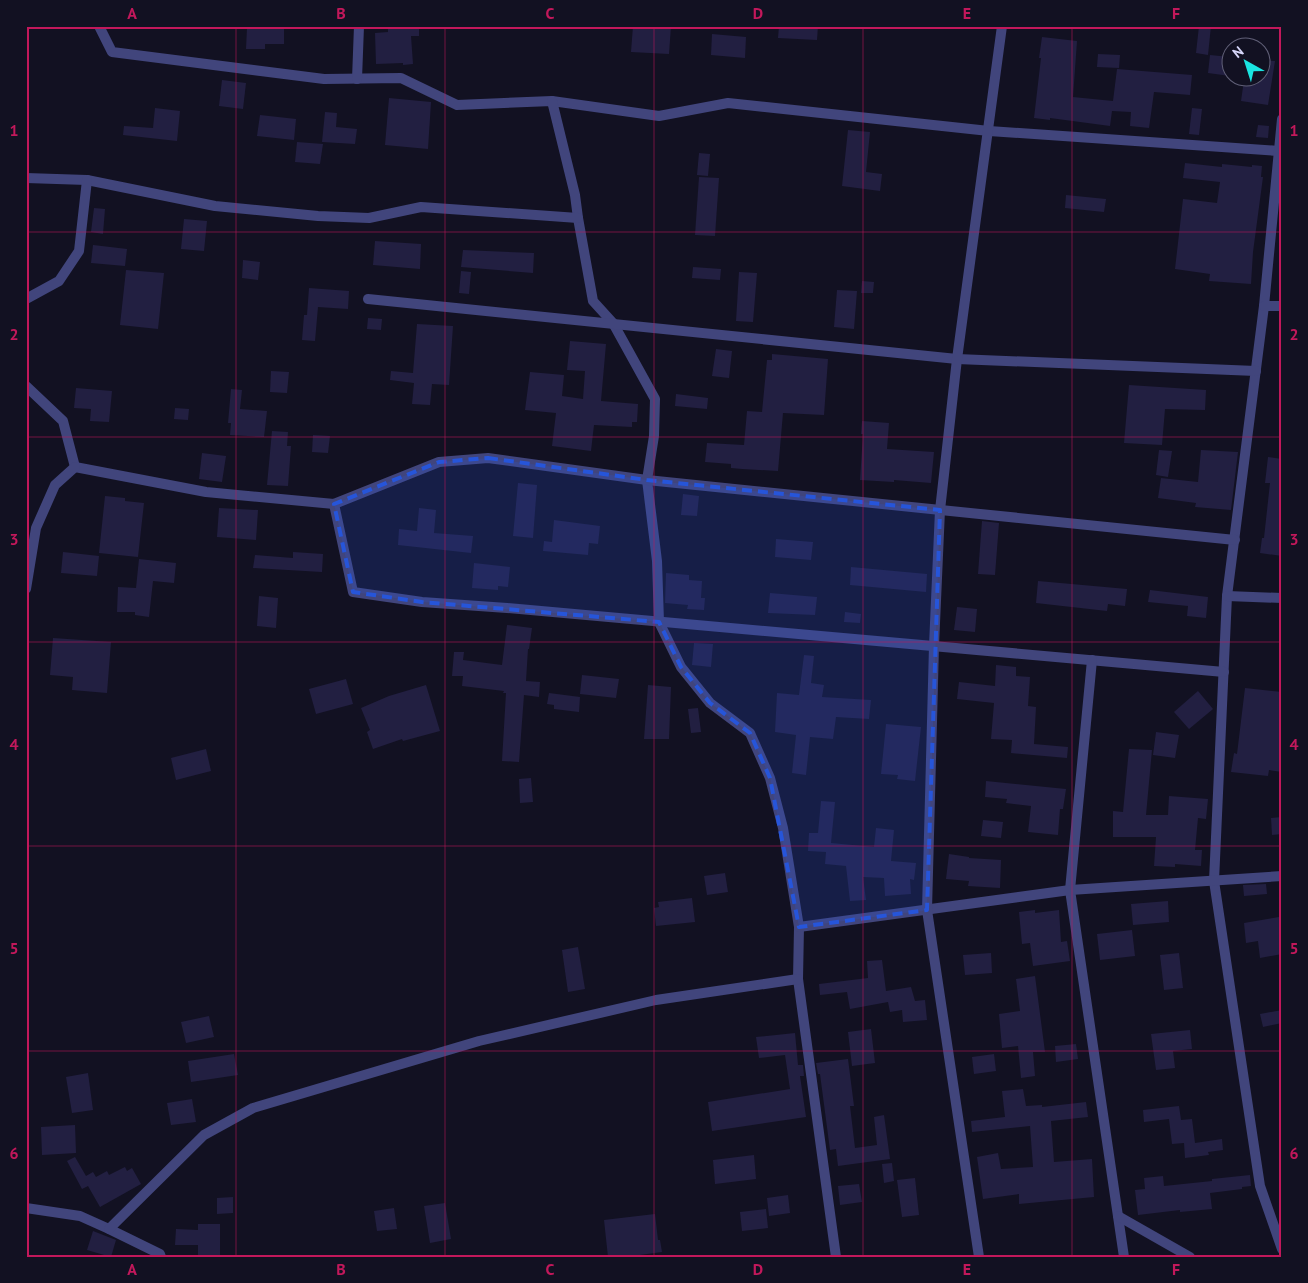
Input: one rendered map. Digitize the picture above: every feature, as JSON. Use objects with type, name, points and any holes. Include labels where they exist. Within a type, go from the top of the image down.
[{"type":"street","points":[[99,26],[112,52],[324,79],[401,78],[457,105],[552,101],[659,116],[728,103],[989,131],[1279,151]]},
{"type":"street","points":[[357,79],[359,26]]},
{"type":"street","points":[[979,1257],[927,910],[934,646],[940,510],[1002,26]]},
{"type":"street","points":[[552,101],[575,195],[593,301],[613,323],[655,399],[654,436],[647,480],[657,561],[659,622],[681,667],[710,703],[750,733],[772,786],[783,828],[799,927],[798,979],[836,1257]]},
{"type":"street","points":[[1282,119],[1264,306],[1228,596],[1214,881],[1260,1186],[1282,1249]]},
{"type":"street","points":[[26,178],[87,180],[215,206],[318,216],[369,218],[421,207],[578,218]]},
{"type":"street","points":[[26,299],[59,281],[79,251],[87,180]]},
{"type":"street","points":[[368,299],[958,358],[1256,370]]},
{"type":"street","points":[[1264,306],[1282,306]]},
{"type":"street","points":[[26,386],[63,422],[75,467]]},
{"type":"street","points":[[75,467],[206,492],[334,504],[439,462],[488,458],[647,480],[1235,540]]},
{"type":"street","points":[[26,589],[36,528],[55,485],[75,467]]},
{"type":"street","points":[[334,504],[353,592],[422,602],[1224,672]]},
{"type":"street","points":[[1228,596],[1282,598]]},
{"type":"street","points":[[1092,660],[1070,890],[1124,1257]]},
{"type":"street","points":[[799,927],[1070,890],[1282,876]]},
{"type":"street","points":[[109,1229],[204,1134],[253,1108],[479,1041],[656,1000],[798,979]]},
{"type":"street","points":[[26,1208],[80,1216],[160,1254],[161,1257]]},
{"type":"street","points":[[1118,1216],[1190,1257]]},
{"type":"highlighted area","points":[[488,458],[647,480],[940,510],[927,910],[799,927],[770,778],[750,733],[710,703],[681,667],[659,622],[422,602],[353,592],[334,504],[439,462]]},
{"type":"building","points":[[267,26],[284,26],[284,44],[265,44],[265,49],[246,49],[247,28],[267,28]]},
{"type":"building","points":[[388,26],[419,26],[419,36],[411,36],[413,64],[376,64],[375,33],[388,32]]},
{"type":"building","points":[[633,26],[671,26],[669,54],[631,52]]},
{"type":"building","points":[[779,26],[818,26],[817,40],[778,38]]},
{"type":"building","points":[[1199,26],[1211,26],[1208,55],[1196,53]]},
{"type":"building","points":[[712,34],[746,37],[745,58],[711,55]]},
{"type":"building","points":[[1042,37],[1077,41],[1073,97],[1113,101],[1117,69],[1192,75],[1190,95],[1154,92],[1149,128],[1130,126],[1131,112],[1112,111],[1110,126],[1050,118],[1050,120],[1034,118]]},
{"type":"building","points":[[1098,54],[1120,55],[1119,68],[1097,67]]},
{"type":"building","points":[[1210,55],[1220,56],[1220,75],[1208,73]]},
{"type":"building","points":[[1270,61],[1275,61],[1268,105],[1241,101],[1243,88],[1270,88]]},
{"type":"building","points":[[222,80],[246,83],[243,109],[219,106]]},
{"type":"building","points":[[389,98],[431,102],[428,149],[385,145]]},
{"type":"building","points":[[155,108],[180,111],[177,141],[123,135],[124,126],[153,128]]},
{"type":"building","points":[[1192,108],[1202,109],[1199,135],[1189,134]]},
{"type":"building","points":[[325,112],[337,113],[336,127],[357,129],[355,144],[322,142]]},
{"type":"building","points":[[260,115],[296,119],[294,140],[257,136]]},
{"type":"building","points":[[1258,125],[1269,126],[1268,138],[1256,137]]},
{"type":"building","points":[[848,130],[870,132],[866,172],[882,174],[880,191],[842,186]]},
{"type":"building","points":[[297,142],[323,144],[320,164],[295,162]]},
{"type":"building","points":[[699,153],[710,154],[708,176],[697,175]]},
{"type":"building","points":[[1185,163],[1222,167],[1222,164],[1262,166],[1261,177],[1263,177],[1253,252],[1251,284],[1209,281],[1210,274],[1175,269],[1183,199],[1217,203],[1220,182],[1183,178]]},
{"type":"building","points":[[699,177],[719,178],[715,236],[695,235]]},
{"type":"building","points":[[1066,195],[1106,199],[1104,212],[1065,208]]},
{"type":"building","points":[[94,208],[105,209],[103,234],[91,232]]},
{"type":"building","points":[[184,219],[207,221],[204,251],[181,249]]},
{"type":"building","points":[[375,241],[421,244],[420,269],[373,265]]},
{"type":"building","points":[[93,245],[127,249],[125,266],[91,263]]},
{"type":"building","points":[[463,250],[534,253],[533,273],[461,267]]},
{"type":"building","points":[[243,260],[260,262],[258,280],[242,278]]},
{"type":"building","points":[[693,267],[721,269],[720,280],[692,278]]},
{"type":"building","points":[[126,270],[164,273],[158,329],[120,325]]},
{"type":"building","points":[[461,271],[471,272],[469,294],[459,293]]},
{"type":"building","points":[[739,272],[757,273],[753,322],[736,321]]},
{"type":"building","points":[[862,281],[874,282],[873,293],[861,293]]},
{"type":"building","points":[[309,288],[349,291],[348,309],[318,307],[315,341],[302,340],[304,315],[307,315]]},
{"type":"building","points":[[837,290],[857,291],[854,329],[834,327]]},
{"type":"building","points":[[368,318],[382,319],[381,330],[367,329]]},
{"type":"building","points":[[417,324],[453,326],[449,385],[432,384],[430,405],[412,404],[414,383],[390,380],[391,371],[413,373]]},
{"type":"building","points":[[570,341],[606,344],[601,401],[638,404],[637,422],[632,422],[632,427],[594,425],[591,451],[552,446],[556,413],[525,410],[530,372],[564,375],[562,396],[583,399],[585,371],[567,370]]},
{"type":"building","points":[[716,349],[732,351],[729,378],[712,376]]},
{"type":"building","points":[[772,354],[828,359],[824,415],[783,413],[778,471],[731,468],[731,464],[705,462],[707,443],[744,445],[747,411],[762,412],[767,360],[772,360]]},
{"type":"building","points":[[271,371],[289,372],[287,393],[270,392]]},
{"type":"building","points":[[1129,385],[1206,390],[1205,410],[1165,409],[1162,445],[1124,443]]},
{"type":"building","points":[[76,388],[112,391],[109,422],[90,421],[91,409],[74,408]]},
{"type":"building","points":[[231,389],[242,390],[240,409],[267,411],[264,437],[230,435],[231,423],[228,423]]},
{"type":"building","points":[[676,394],[708,398],[707,409],[675,406]]},
{"type":"building","points":[[175,408],[189,409],[188,420],[174,419]]},
{"type":"building","points":[[862,421],[889,423],[887,449],[934,452],[931,483],[860,480]]},
{"type":"building","points":[[272,431],[288,432],[287,446],[291,446],[288,486],[267,485]]},
{"type":"building","points":[[313,435],[330,436],[328,453],[312,452]]},
{"type":"building","points":[[1159,450],[1172,451],[1168,477],[1156,475]]},
{"type":"building","points":[[1201,450],[1238,452],[1231,510],[1195,507],[1196,503],[1158,498],[1161,478],[1198,482]]},
{"type":"building","points":[[202,453],[226,456],[222,482],[199,479]]},
{"type":"building","points":[[1268,457],[1282,459],[1282,556],[1260,553],[1262,538],[1264,538],[1270,483],[1265,483]]},
{"type":"building","points":[[518,483],[537,485],[533,538],[513,536]]},
{"type":"building","points":[[683,494],[699,496],[697,516],[681,515]]},
{"type":"building","points":[[105,496],[125,498],[125,501],[144,503],[138,557],[99,553]]},
{"type":"building","points":[[219,508],[258,510],[256,540],[217,537]]},
{"type":"building","points":[[419,508],[436,510],[434,533],[473,536],[471,553],[398,545],[399,529],[417,531]]},
{"type":"building","points":[[554,520],[600,526],[598,544],[589,543],[588,555],[543,551],[544,541],[552,542]]},
{"type":"building","points":[[982,521],[999,523],[995,575],[978,574]]},
{"type":"building","points":[[776,539],[813,542],[811,560],[775,557]]},
{"type":"building","points":[[63,552],[99,556],[97,576],[61,573]]},
{"type":"building","points":[[293,552],[323,554],[322,572],[253,568],[255,555],[293,558]]},
{"type":"building","points":[[139,559],[176,563],[174,583],[153,581],[149,617],[135,615],[135,612],[117,612],[118,587],[136,588]]},
{"type":"building","points":[[474,563],[510,567],[508,587],[498,586],[498,590],[472,588]]},
{"type":"building","points":[[851,567],[927,574],[926,592],[850,585]]},
{"type":"building","points":[[666,573],[689,575],[689,580],[702,581],[701,598],[705,598],[704,610],[687,609],[688,605],[665,603]]},
{"type":"building","points":[[1038,581],[1127,589],[1125,606],[1108,604],[1107,611],[1036,603]]},
{"type":"building","points":[[1150,590],[1208,597],[1206,618],[1187,616],[1188,606],[1148,602]]},
{"type":"building","points":[[770,593],[817,597],[815,615],[768,613]]},
{"type":"building","points":[[259,596],[278,598],[276,628],[257,626]]},
{"type":"building","points":[[957,607],[977,609],[975,632],[954,630]]},
{"type":"building","points":[[845,612],[861,614],[860,623],[844,622]]},
{"type":"building","points":[[507,625],[532,628],[528,649],[526,681],[540,682],[539,697],[524,695],[519,762],[502,761],[506,693],[503,693],[504,691],[462,686],[463,676],[452,676],[454,652],[464,652],[463,660],[502,665]]},
{"type":"building","points":[[53,638],[111,642],[107,693],[72,690],[73,677],[50,675]]},
{"type":"building","points":[[694,643],[713,644],[711,667],[692,665]]},
{"type":"building","points":[[804,655],[814,656],[811,683],[824,685],[822,697],[871,700],[869,719],[836,717],[833,739],[810,737],[806,775],[792,773],[796,735],[775,732],[777,693],[799,695]]},
{"type":"building","points":[[996,665],[1016,667],[1016,676],[1030,677],[1028,706],[1036,707],[1034,744],[1068,747],[1067,758],[1011,753],[1012,740],[991,739],[994,703],[957,699],[959,682],[995,686]]},
{"type":"building","points":[[582,675],[619,679],[616,698],[580,694]]},
{"type":"building","points":[[346,679],[353,704],[316,714],[309,689]]},
{"type":"building","points":[[426,685],[440,731],[403,741],[402,739],[373,749],[367,732],[370,730],[361,708],[389,696]]},
{"type":"building","points":[[648,685],[671,687],[669,739],[644,739]]},
{"type":"building","points":[[1245,688],[1282,692],[1282,772],[1269,770],[1268,776],[1231,772],[1234,753],[1237,754]]},
{"type":"building","points":[[1198,691],[1213,709],[1189,729],[1174,712]]},
{"type":"building","points":[[549,693],[580,697],[579,712],[554,709],[554,705],[547,704]]},
{"type":"building","points":[[698,708],[701,732],[691,733],[688,709]]},
{"type":"building","points":[[886,724],[921,727],[915,781],[897,779],[898,775],[881,774]]},
{"type":"building","points":[[1156,732],[1179,735],[1175,758],[1153,755]]},
{"type":"building","points":[[206,749],[211,771],[176,780],[171,758]]},
{"type":"building","points":[[1129,749],[1152,750],[1146,815],[1168,815],[1169,796],[1208,799],[1206,819],[1198,818],[1195,850],[1202,850],[1201,866],[1175,864],[1175,867],[1154,866],[1156,837],[1113,837],[1113,811],[1123,812]]},
{"type":"building","points":[[531,778],[533,802],[520,803],[519,779]]},
{"type":"building","points":[[986,781],[1066,789],[1063,809],[1060,809],[1058,835],[1028,832],[1031,806],[1006,803],[1007,799],[985,797]]},
{"type":"building","points":[[821,801],[835,802],[831,843],[874,847],[876,828],[894,830],[891,861],[916,863],[914,880],[910,879],[911,894],[885,896],[884,878],[863,877],[866,900],[850,901],[846,866],[825,864],[826,852],[808,851],[809,833],[818,833]]},
{"type":"building","points":[[1282,817],[1282,834],[1272,835],[1271,818]]},
{"type":"building","points":[[983,820],[1003,822],[1001,838],[981,836]]},
{"type":"building","points":[[949,854],[969,858],[1001,860],[1000,888],[968,886],[969,881],[946,879]]},
{"type":"building","points":[[725,873],[728,892],[707,895],[704,876]]},
{"type":"building","points":[[1266,884],[1267,894],[1244,896],[1243,885]]},
{"type":"building","points":[[692,898],[695,922],[656,926],[654,908],[659,907],[658,902]]},
{"type":"building","points":[[1168,901],[1169,922],[1133,925],[1131,904]]},
{"type":"building","points":[[1035,910],[1035,913],[1059,910],[1061,942],[1067,941],[1070,961],[1033,966],[1030,943],[1022,944],[1019,912]]},
{"type":"building","points":[[1279,917],[1282,954],[1260,958],[1258,941],[1246,943],[1244,923]]},
{"type":"building","points":[[1132,930],[1135,956],[1100,960],[1097,934]]},
{"type":"building","points":[[578,947],[585,989],[568,992],[562,950]]},
{"type":"building","points":[[991,953],[992,973],[965,975],[963,955]]},
{"type":"building","points":[[1179,953],[1183,988],[1164,990],[1160,955]]},
{"type":"building","points":[[882,960],[886,991],[911,987],[915,1001],[925,1000],[927,1020],[903,1022],[902,1010],[890,1012],[888,1002],[850,1009],[847,992],[820,995],[819,984],[868,978],[867,961]]},
{"type":"building","points":[[1035,976],[1045,1052],[1033,1052],[1035,1076],[1021,1078],[1018,1046],[1002,1048],[999,1014],[1020,1011],[1016,979]]},
{"type":"building","points":[[1282,1010],[1282,1023],[1263,1027],[1260,1014]]},
{"type":"building","points":[[209,1016],[214,1037],[186,1043],[181,1022]]},
{"type":"building","points":[[871,1029],[875,1063],[852,1066],[848,1032]]},
{"type":"building","points":[[1190,1030],[1192,1049],[1173,1051],[1175,1068],[1156,1070],[1151,1034]]},
{"type":"building","points":[[795,1033],[798,1065],[803,1065],[804,1076],[800,1076],[806,1117],[712,1131],[708,1102],[790,1089],[785,1055],[759,1058],[756,1037]]},
{"type":"building","points":[[1076,1044],[1078,1059],[1056,1062],[1055,1046]]},
{"type":"building","points":[[234,1054],[238,1075],[191,1082],[188,1061]]},
{"type":"building","points":[[994,1054],[996,1071],[974,1074],[972,1057]]},
{"type":"building","points":[[848,1059],[854,1106],[850,1106],[855,1148],[877,1145],[874,1117],[884,1115],[890,1159],[838,1166],[836,1149],[830,1150],[820,1074],[818,1074],[816,1063]]},
{"type":"building","points":[[88,1073],[93,1110],[72,1113],[66,1077]]},
{"type":"building","points":[[1023,1089],[1026,1106],[1042,1105],[1042,1107],[1086,1102],[1088,1117],[1051,1121],[1054,1162],[1092,1159],[1094,1197],[1019,1204],[1019,1194],[983,1199],[977,1157],[998,1153],[1001,1169],[1033,1167],[1030,1126],[972,1132],[971,1121],[1005,1117],[1002,1091]]},
{"type":"building","points":[[192,1099],[196,1122],[171,1125],[167,1103]]},
{"type":"building","points":[[1179,1106],[1181,1120],[1192,1119],[1195,1143],[1222,1139],[1223,1150],[1208,1152],[1209,1155],[1185,1158],[1184,1143],[1172,1144],[1169,1119],[1144,1122],[1143,1110]]},
{"type":"building","points":[[75,1125],[76,1153],[42,1155],[41,1127]]},
{"type":"building","points":[[754,1155],[756,1179],[715,1184],[713,1160]]},
{"type":"building","points":[[75,1157],[86,1176],[93,1172],[96,1177],[107,1171],[109,1175],[125,1167],[127,1171],[132,1168],[141,1184],[100,1207],[88,1186],[82,1189],[67,1161]]},
{"type":"building","points":[[892,1163],[894,1181],[884,1183],[882,1164]]},
{"type":"building","points":[[1250,1175],[1251,1186],[1210,1193],[1212,1209],[1180,1212],[1180,1210],[1138,1215],[1135,1190],[1145,1189],[1144,1178],[1163,1176],[1164,1186]]},
{"type":"building","points":[[915,1178],[919,1215],[902,1217],[897,1180]]},
{"type":"building","points":[[859,1184],[862,1202],[840,1205],[838,1186]]},
{"type":"building","points":[[788,1195],[790,1213],[769,1216],[767,1198]]},
{"type":"building","points":[[233,1197],[233,1213],[217,1214],[217,1198]]},
{"type":"building","points":[[445,1203],[451,1239],[430,1243],[424,1206]]},
{"type":"building","points":[[394,1208],[397,1229],[377,1231],[374,1211]]},
{"type":"building","points":[[766,1209],[768,1228],[742,1231],[740,1212]]},
{"type":"building","points":[[655,1214],[658,1240],[660,1240],[662,1252],[625,1257],[608,1257],[604,1220]]},
{"type":"building","points":[[198,1224],[220,1224],[220,1256],[198,1256],[198,1245],[175,1245],[176,1229],[198,1230]]},
{"type":"building","points":[[93,1231],[116,1240],[111,1257],[87,1250]]}]
